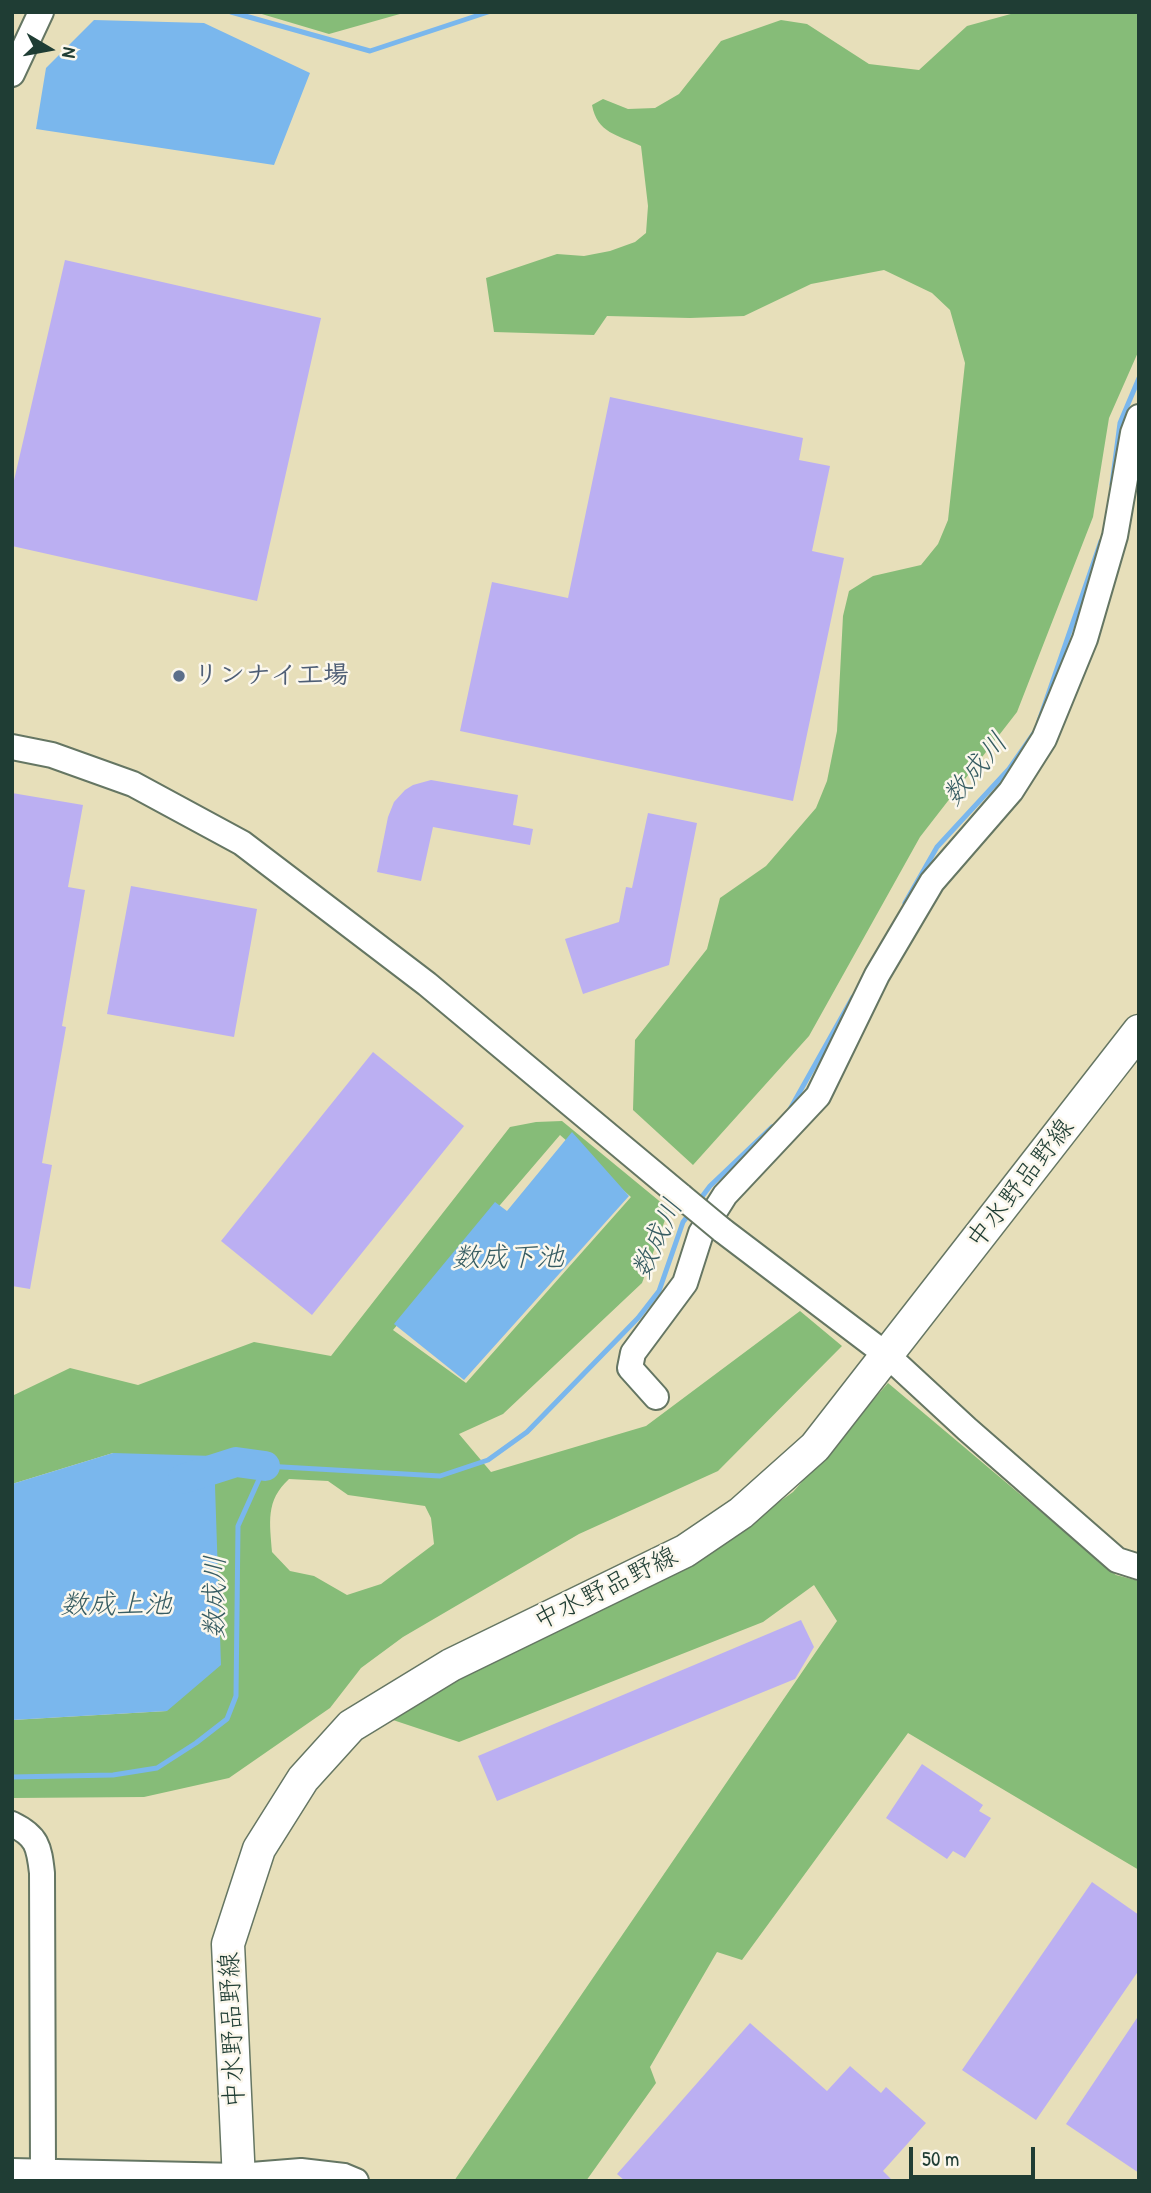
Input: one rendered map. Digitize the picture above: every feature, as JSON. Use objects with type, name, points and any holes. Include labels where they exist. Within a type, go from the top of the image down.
[{"type":"main road","name":"中水野品野線","points":[[239,2178],[228,1944],[259,1849],[303,1779],[351,1726],[451,1665],[685,1551],[741,1513],[815,1447],[1139,1031]]},
{"type":"street","points":[[12,74],[41,12]]},
{"type":"street","points":[[656,1397],[630,1368],[633,1353],[685,1283],[701,1233],[725,1195],[818,1097],[877,975],[932,882],[1011,791],[1044,739],[1093,613],[1115,536],[1133,433],[1139,417]]},
{"type":"street","points":[[12,747],[52,755],[133,784],[242,843],[426,984],[722,1230],[888,1356],[1117,1560],[1139,1567]]},
{"type":"street","points":[[12,1824],[28,1832],[39,1850],[42,1873],[43,2172]]},
{"type":"street","points":[[12,2171],[239,2178],[301,2171],[344,2176],[356,2181]]},
{"type":"green space","points":[[255,12],[407,12],[329,34]]},
{"type":"green space","points":[[1018,12],[1139,12],[1139,350],[1109,418],[1093,517],[1017,712],[920,837],[809,1036],[693,1165],[633,1110],[635,1040],[707,949],[720,898],[766,866],[816,808],[827,781],[837,731],[843,616],[849,591],[873,576],[921,565],[938,544],[948,520],[965,363],[950,310],[932,293],[884,270],[811,284],[744,316],[607,316],[594,335],[494,332],[486,278],[557,254],[584,256],[610,251],[635,242],[646,233],[648,206],[641,146],[610,132],[599,122],[592,105],[603,99],[628,109],[655,108],[679,94],[721,41],[781,20],[807,24],[869,64],[919,70],[967,26]]},
{"type":"green space","points":[[562,1121],[669,1209],[642,1283],[503,1414],[459,1434],[491,1472],[646,1426],[800,1311],[842,1346],[718,1471],[579,1534],[403,1637],[361,1668],[330,1708],[229,1778],[144,1797],[12,1798],[12,1720],[167,1711],[113,1453],[12,1484],[12,1396],[70,1368],[138,1385],[254,1342],[331,1356],[510,1127]],"holes":[[[560,1135],[631,1197],[466,1383],[393,1330]],[[289,1479],[328,1481],[348,1495],[425,1506],[431,1518],[434,1544],[381,1584],[347,1595],[314,1576],[290,1571],[272,1552],[270,1522],[276,1496]]]},
{"type":"green space","points":[[888,1383],[1116,1575],[1139,1581],[1139,1870],[908,1733],[742,1960],[717,1952],[650,2067],[656,2083],[586,2181],[454,2181],[837,1621],[814,1585],[763,1622],[459,1742],[384,1717],[707,1553],[793,1492]]},
{"type":"water","points":[[94,20],[204,23],[310,73],[274,165],[36,129],[46,68]]},
{"type":"water","name":"数成下池","points":[[572,1132],[629,1196],[464,1380],[394,1324],[495,1202],[507,1211]]},
{"type":"water","name":"数成上池","points":[[113,1453],[214,1456],[221,1665],[167,1711],[12,1720],[12,1484]]},
{"type":"building","points":[[65,260],[321,318],[257,601],[12,546],[12,489]]},
{"type":"building","points":[[610,397],[803,438],[799,460],[830,466],[812,551],[844,558],[793,801],[460,731],[492,582],[568,598]]},
{"type":"building","points":[[431,780],[518,795],[513,825],[533,829],[530,845],[433,827],[421,881],[377,872],[388,817],[394,802],[413,785]]},
{"type":"building","points":[[12,793],[83,805],[68,887],[85,890],[62,1026],[66,1027],[42,1163],[52,1165],[30,1289],[12,1286]]},
{"type":"building","points":[[648,813],[697,823],[669,965],[583,994],[565,939],[619,922],[626,887],[632,888]]},
{"type":"building","points":[[131,886],[257,909],[234,1037],[107,1014]]},
{"type":"building","points":[[373,1052],[464,1126],[312,1315],[221,1241]]},
{"type":"building","points":[[801,1620],[814,1647],[795,1679],[497,1801],[478,1756]]},
{"type":"building","points":[[922,1764],[983,1805],[979,1811],[991,1818],[965,1858],[953,1851],[947,1859],[886,1818]]},
{"type":"building","points":[[1092,1882],[1139,1915],[1139,1970],[1036,2120],[962,2070]]},
{"type":"building","points":[[1139,2015],[1139,2173],[1066,2124]]},
{"type":"building","points":[[750,2023],[827,2091],[850,2066],[881,2093],[886,2087],[926,2123],[883,2171],[893,2181],[625,2181],[617,2174]]},
{"type":"waterway","points":[[231,12],[370,51],[488,12]]},
{"type":"waterway","name":"数成川","points":[[1112,484],[1120,423],[1139,378]]},
{"type":"waterway","name":"数成川","points":[[1039,721],[1101,541]]},
{"type":"waterway","name":"数成川","points":[[905,903],[937,847],[1009,769],[1034,733]]},
{"type":"waterway","name":"数成川","points":[[789,1111],[853,997]]},
{"type":"waterway","name":"数成川","points":[[698,1202],[710,1186],[772,1127]]},
{"type":"waterway","name":"数成川","points":[[12,1777],[113,1775],[157,1768],[227,1719],[236,1696],[238,1526],[265,1466],[440,1476],[488,1460],[527,1432],[638,1318],[659,1291],[683,1222],[690,1213]]},
{"type":"waterway","points":[[183,1479],[236,1462],[265,1466]]},
{"type":"place","name":"リンナイ工場","points":[[179,676]]}]
